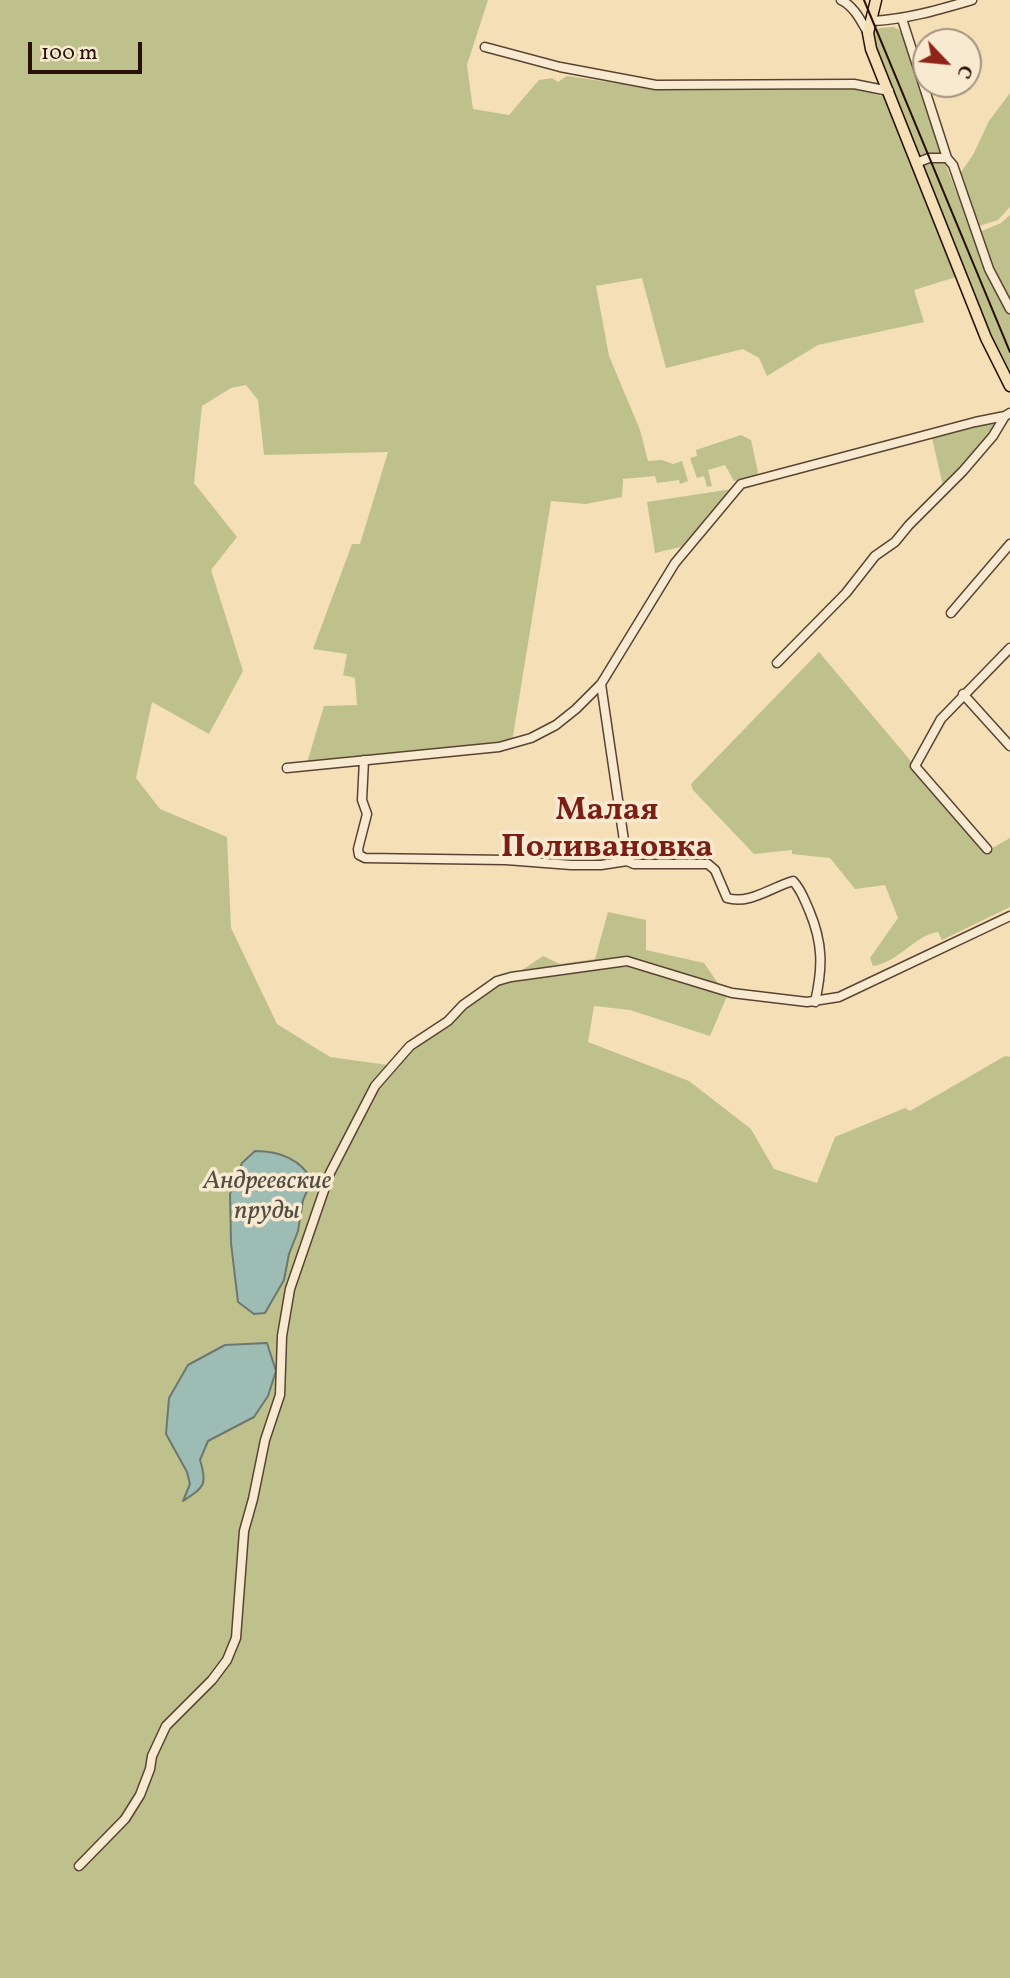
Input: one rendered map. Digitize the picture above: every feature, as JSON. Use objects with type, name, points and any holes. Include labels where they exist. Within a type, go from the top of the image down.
[{"type":"main road","points":[[876,0],[868,33],[871,49],[986,338],[1010,386]]},
{"type":"street","points":[[841,0],[856,13],[868,33]]},
{"type":"street","points":[[873,21],[902,19],[972,0]]},
{"type":"street","points":[[902,19],[947,158],[953,164],[989,269],[1010,309]]},
{"type":"street","points":[[485,47],[560,67],[656,85],[854,84],[889,91]]},
{"type":"street","points":[[916,163],[947,158]]},
{"type":"street","points":[[777,663],[846,593],[875,556],[895,542],[963,471],[1008,414]]},
{"type":"street","points":[[287,768],[514,744],[556,725],[601,684],[675,563],[741,484],[1008,414]]},
{"type":"street","points":[[951,613],[1010,544]]},
{"type":"street","points":[[987,849],[915,766],[941,719],[963,694],[1009,651]]},
{"type":"street","points":[[601,684],[627,861]]},
{"type":"street","points":[[963,694],[1010,746]]},
{"type":"street","points":[[365,760],[362,800],[367,814],[358,849],[359,855],[365,858],[506,860],[572,865],[601,865],[627,861],[634,864],[708,864],[715,870],[727,898],[732,900],[749,899],[793,881],[801,891],[818,931],[821,951],[815,1002]]},
{"type":"street","points":[[79,1866],[125,1819],[139,1795],[150,1769],[152,1756],[166,1726],[212,1680],[227,1660],[236,1638],[244,1531],[265,1440],[280,1395],[282,1336],[290,1289],[330,1173],[375,1086],[410,1046],[448,1021],[463,1005],[497,981],[511,977],[627,961],[732,993],[815,1002],[839,997],[1010,916]]},
{"type":"green space","points":[[0,0],[488,0],[467,65],[473,109],[509,115],[539,80],[552,78],[558,82],[567,76],[657,89],[853,87],[885,97],[956,277],[914,290],[924,322],[818,345],[767,376],[759,358],[743,349],[666,368],[642,278],[596,286],[609,356],[640,430],[648,461],[662,460],[673,464],[682,461],[688,481],[680,484],[679,480],[657,483],[655,476],[623,479],[622,497],[586,504],[551,501],[512,742],[307,763],[324,706],[357,705],[355,678],[343,675],[347,654],[313,649],[352,544],[360,544],[388,452],[264,455],[258,400],[246,385],[231,388],[202,406],[194,483],[237,537],[211,570],[243,671],[209,734],[152,702],[136,778],[160,809],[227,837],[231,928],[277,1024],[330,1057],[395,1066],[448,1021],[543,956],[560,964],[595,959],[608,912],[646,920],[646,950],[704,963],[727,996],[710,1036],[630,1010],[594,1006],[588,1042],[689,1081],[751,1129],[774,1169],[817,1183],[835,1137],[905,1108],[910,1111],[1005,1056],[1010,1057],[1010,1978],[0,1978]]},
{"type":"green space","points":[[893,27],[901,33],[912,66],[912,98],[923,98],[987,271],[1010,315],[1010,377],[980,311],[874,48],[874,31]]},
{"type":"green space","points":[[1010,93],[1010,207],[998,220],[976,227],[959,175],[973,155],[989,121]]},
{"type":"green space","points":[[1010,215],[1010,301],[977,233],[1001,223]]},
{"type":"green space","points":[[996,423],[996,428],[943,486],[932,438]]},
{"type":"green space","points":[[741,435],[751,440],[758,472],[756,476],[734,481],[725,465],[708,470],[712,486],[707,487],[704,476],[697,478],[690,458],[697,456],[696,450]]},
{"type":"green space","points":[[732,489],[685,546],[655,553],[647,502]]},
{"type":"green space","points":[[819,652],[985,852],[1010,838],[1010,907],[942,940],[938,932],[930,934],[891,959],[873,966],[870,958],[898,918],[885,885],[855,889],[830,858],[792,854],[792,850],[754,854],[693,790],[691,784]]},
{"type":"water","name":"Андреевские пруды","points":[[255,1151],[288,1158],[301,1167],[312,1180],[303,1200],[298,1231],[289,1254],[284,1280],[265,1313],[254,1314],[238,1302],[231,1243],[230,1194],[242,1163]]},
{"type":"water","points":[[267,1343],[276,1371],[268,1396],[254,1417],[208,1441],[200,1460],[204,1475],[202,1485],[183,1501],[190,1484],[187,1472],[166,1434],[169,1398],[188,1365],[225,1345]]},
{"type":"tram line","points":[[864,0],[1010,352]]},
{"type":"district","name":"Малая Поливановка","points":[[607,832]]}]
